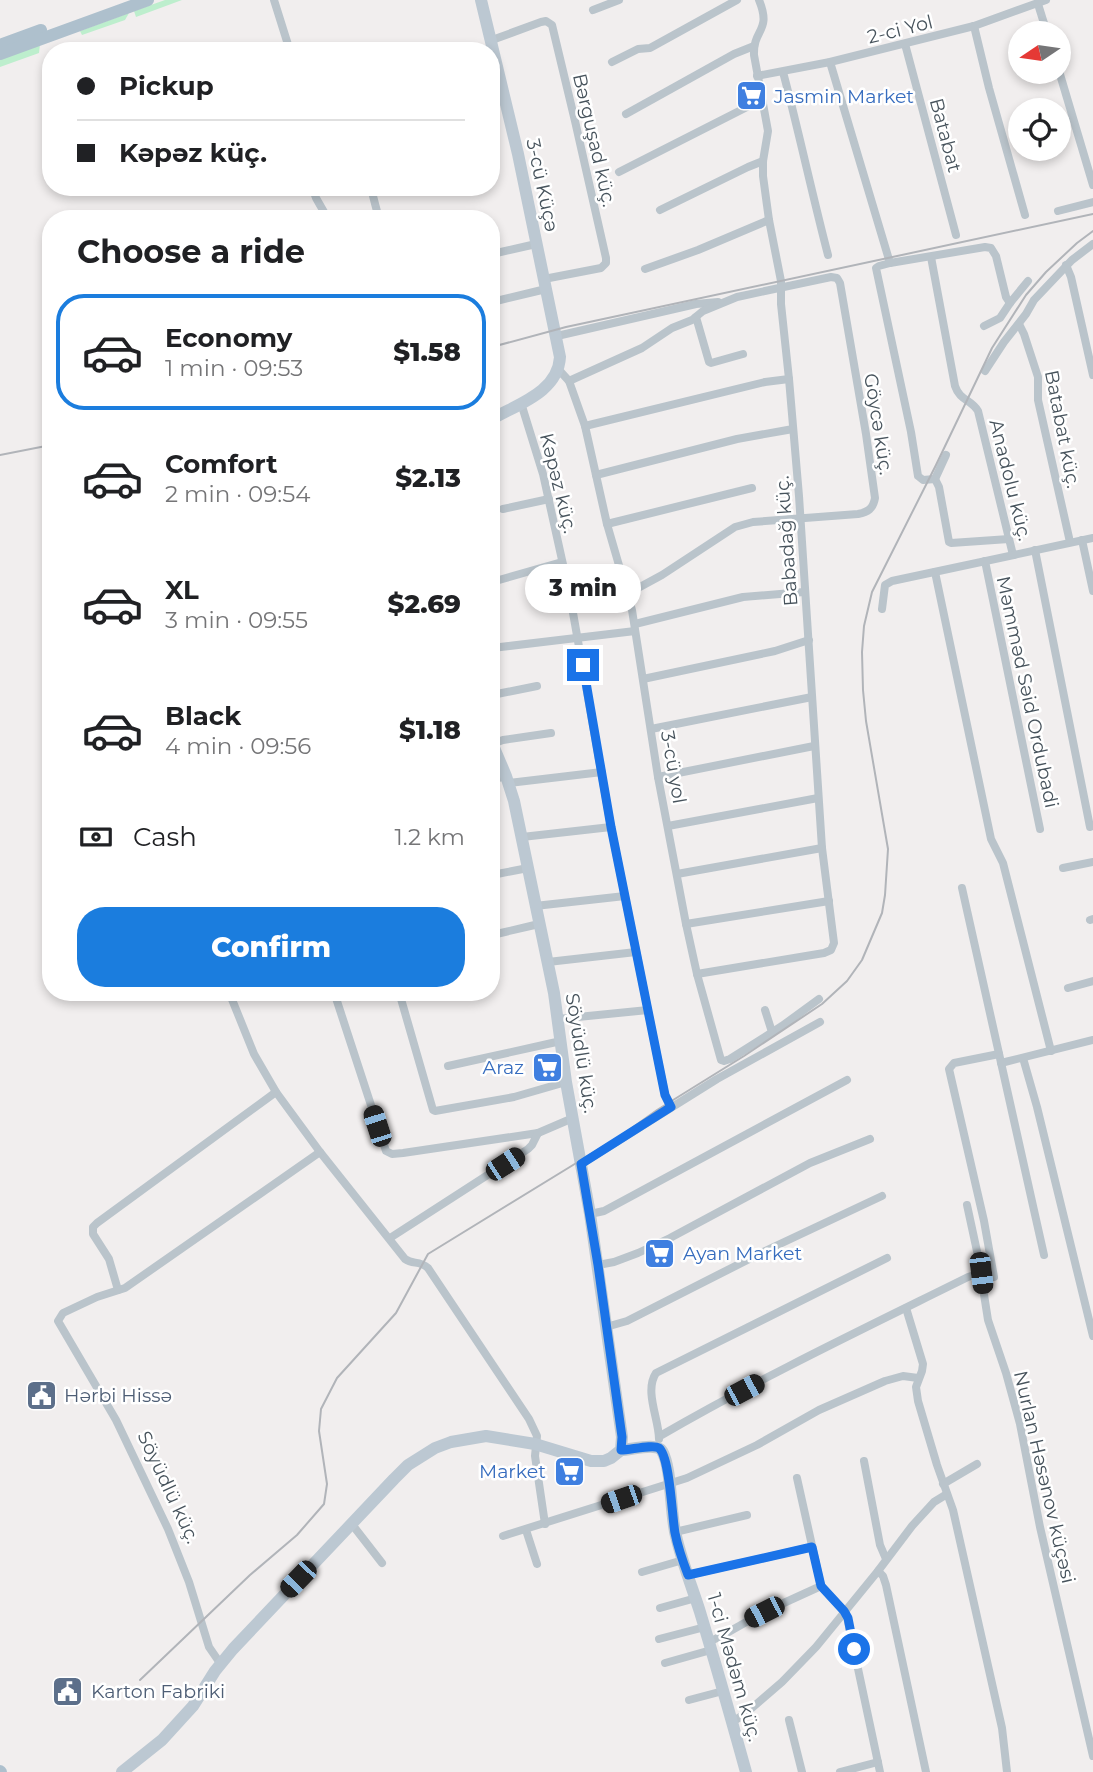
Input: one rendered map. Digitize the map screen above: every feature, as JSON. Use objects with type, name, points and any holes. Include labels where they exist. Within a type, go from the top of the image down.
[{"type":"main road","points":[[0,45],[123,0]]},
{"type":"main road","points":[[0,54],[148,0]]},
{"type":"street","points":[[274,0],[287,42]]},
{"type":"street","points":[[593,10],[619,0]]},
{"type":"street","points":[[612,62],[638,50],[650,48],[737,0]]},
{"type":"street","name":"Babadağ küç.","points":[[697,974],[824,953],[831,950],[834,943],[822,848],[809,640],[781,286],[769,219],[763,161],[768,131],[761,102],[754,46],[765,18],[759,0]]},
{"type":"street","points":[[1042,2],[1045,21]]},
{"type":"street","name":"2-ci Yol","points":[[757,76],[905,44],[974,26],[1042,2]]},
{"type":"street","name":"3-cü Küçə","points":[[482,4],[492,40]]},
{"type":"street","name":"Bərguşad küç.","points":[[492,40],[541,22],[552,25],[606,258],[601,268],[545,284]]},
{"type":"street","points":[[974,26],[1025,215]]},
{"type":"street","name":"Batabat","points":[[905,44],[956,235]]},
{"type":"street","points":[[626,114],[734,54],[754,46]]},
{"type":"street","points":[[830,62],[890,262]]},
{"type":"street","points":[[783,72],[828,255]]},
{"type":"street","name":"3-cü Küçə","points":[[500,75],[557,336],[559,370]]},
{"type":"street","points":[[1063,84],[1093,185]]},
{"type":"street","points":[[619,172],[761,102]]},
{"type":"street","points":[[660,210],[763,161]]},
{"type":"street","points":[[373,196],[377,210]]},
{"type":"street","points":[[1058,211],[1093,202]]},
{"type":"street","points":[[645,269],[698,250],[769,219]]},
{"type":"street","points":[[500,252],[536,244]]},
{"type":"street","points":[[985,371],[1034,300],[1066,265],[1093,244]]},
{"type":"street","points":[[935,480],[923,480],[918,476],[876,268],[890,262],[990,248],[996,256],[1006,297],[1010,303]]},
{"type":"street","name":"Anadolu küç.","points":[[931,257],[955,386],[959,395],[972,403],[978,411],[1013,555]]},
{"type":"street","points":[[1066,265],[1093,375]]},
{"type":"street","name":"Göycə küç.","points":[[781,286],[831,276],[837,278],[842,289],[874,498],[873,506],[864,513],[800,518]]},
{"type":"street","points":[[984,326],[1000,318],[1028,282]]},
{"type":"street","points":[[500,299],[545,284]]},
{"type":"street","points":[[569,381],[642,348],[703,311],[754,292],[781,286]]},
{"type":"street","points":[[557,336],[696,304],[726,301]]},
{"type":"street","points":[[696,317],[709,362],[743,354]]},
{"type":"street","name":"Batabat küç.","points":[[1019,324],[1038,377],[1038,400],[1070,542]]},
{"type":"street","points":[[500,415],[545,389],[559,370]]},
{"type":"street","name":"3-cü yol","points":[[559,370],[569,381],[585,426],[607,524],[627,594],[686,924],[722,1061],[730,1059],[819,999]]},
{"type":"street","points":[[585,426],[765,382],[789,379]]},
{"type":"street","name":"Kəpəz küç.","points":[[522,403],[549,499],[636,952],[665,1095],[671,1107]]},
{"type":"street","points":[[596,475],[711,445],[793,429]]},
{"type":"street","points":[[935,480],[946,455]]},
{"type":"street","points":[[935,480],[939,487],[949,542],[1009,539]]},
{"type":"street","points":[[607,524],[752,488]]},
{"type":"street","points":[[503,509],[549,499]]},
{"type":"street","points":[[627,594],[662,575],[735,527],[753,522],[800,518]]},
{"type":"street","points":[[882,609],[887,583],[1093,538]]},
{"type":"street","points":[[1082,540],[1093,591]]},
{"type":"street","points":[[1035,550],[1090,827]]},
{"type":"street","name":"Məmməd Səid Ordubadi","points":[[985,561],[1040,829]]},
{"type":"street","points":[[500,580],[562,562]]},
{"type":"street","points":[[935,572],[991,839],[1004,870],[1051,1051]]},
{"type":"street","points":[[500,647],[578,639],[635,628],[743,597],[804,592]]},
{"type":"street","points":[[643,679],[775,651],[809,640]]},
{"type":"street","points":[[500,693],[537,686]]},
{"type":"street","points":[[652,729],[812,696]]},
{"type":"street","points":[[500,741],[551,733]]},
{"type":"street","points":[[658,777],[814,746]]},
{"type":"street","name":"Söyüdlü küç.","points":[[500,762],[522,837],[548,962],[598,1265],[622,1437],[621,1450]]},
{"type":"street","points":[[500,779],[602,772]]},
{"type":"street","points":[[668,826],[818,798]]},
{"type":"street","points":[[522,837],[611,827]]},
{"type":"street","points":[[677,874],[822,848]]},
{"type":"street","points":[[1063,868],[1093,862]]},
{"type":"street","points":[[500,873],[528,868]]},
{"type":"street","points":[[962,888],[1044,1255]]},
{"type":"street","points":[[535,906],[625,896]]},
{"type":"street","points":[[686,924],[829,901]]},
{"type":"street","points":[[500,932],[539,924]]},
{"type":"street","points":[[548,962],[636,952]]},
{"type":"street","points":[[1068,988],[1093,981]]},
{"type":"street","points":[[233,1001],[254,1054],[276,1092],[405,1259],[411,1263],[423,1263],[428,1268],[529,1419],[537,1436],[536,1466],[545,1524]]},
{"type":"street","points":[[337,1001],[383,1146],[388,1152],[403,1153],[538,1133],[573,1118]]},
{"type":"street","points":[[402,1001],[435,1111],[514,1097],[566,1082]]},
{"type":"street","points":[[558,1019],[648,1010]]},
{"type":"street","points":[[765,1010],[772,1032]]},
{"type":"street","points":[[581,1164],[717,1079],[820,1022]]},
{"type":"street","points":[[994,1277],[949,1069],[954,1063],[1023,1058],[1093,1040]]},
{"type":"street","points":[[448,1066],[561,1041]]},
{"type":"street","points":[[1023,1058],[1093,1336]]},
{"type":"street","points":[[590,1214],[604,1210],[847,1080]]},
{"type":"street","points":[[118,1290],[109,1259],[93,1234],[93,1227],[276,1092]]},
{"type":"street","points":[[390,1238],[528,1149],[538,1133]]},
{"type":"street","points":[[598,1265],[638,1253],[810,1163],[870,1139]]},
{"type":"street","name":"Söyüdlü küç.","points":[[220,1663],[209,1647],[181,1558],[162,1517],[116,1420],[58,1321],[63,1313],[131,1283],[320,1152]]},
{"type":"street","points":[[606,1327],[627,1321],[765,1251],[882,1196]]},
{"type":"street","name":"Nurlan Həsənov küçəsi","points":[[967,1205],[989,1320],[1020,1424],[1040,1527],[1093,1756]]},
{"type":"street","points":[[659,1441],[652,1391],[652,1379],[656,1373],[887,1258]]},
{"type":"street","points":[[122,1772],[162,1740],[198,1699],[220,1663],[351,1523],[408,1465],[435,1448],[451,1441],[486,1436],[535,1444],[592,1461],[611,1458],[621,1450],[659,1441],[723,1401],[856,1332],[981,1273]]},
{"type":"street","points":[[906,1308],[923,1364],[916,1387],[918,1401],[953,1510],[1002,1728],[1007,1772]]},
{"type":"street","points":[[503,1536],[702,1472],[819,1410],[885,1381],[903,1376],[918,1378]]},
{"type":"street","name":"1-ci Mədəm küç.","points":[[659,1441],[665,1460],[675,1532],[682,1560],[696,1598],[746,1772]]},
{"type":"street","points":[[864,1461],[880,1545],[886,1559]]},
{"type":"street","points":[[943,1484],[977,1464]]},
{"type":"street","points":[[797,1478],[821,1586],[848,1618],[880,1772]]},
{"type":"street","points":[[732,1722],[782,1682],[816,1647],[925,1512],[947,1494]]},
{"type":"street","points":[[675,1532],[747,1515]]},
{"type":"street","points":[[351,1523],[382,1563]]},
{"type":"street","points":[[526,1530],[537,1564]]},
{"type":"street","points":[[688,1575],[812,1547]]},
{"type":"street","points":[[642,1572],[682,1560]]},
{"type":"street","points":[[878,1570],[886,1585],[926,1772]]},
{"type":"street","points":[[665,1663],[710,1646],[725,1634],[764,1612],[821,1586]]},
{"type":"street","points":[[660,1608],[696,1598]]},
{"type":"street","points":[[659,1639],[705,1628]]},
{"type":"street","points":[[689,1700],[723,1691]]},
{"type":"street","points":[[789,1720],[802,1772]]},
{"type":"street","points":[[839,1772],[878,1762]]},
{"type":"green space","points":[[165,0],[182,0],[136,17],[134,11]]},
{"type":"green space","points":[[129,13],[125,20],[82,35],[80,31]]},
{"type":"green space","points":[[40,44],[39,53],[0,67],[0,59]]},
{"type":"railway","points":[[500,345],[566,327],[1093,214]]},
{"type":"railway","points":[[140,1680],[250,1575],[297,1535],[324,1504],[327,1484],[319,1431],[321,1409],[337,1378],[396,1313],[428,1254],[622,1135],[822,1004],[847,981],[862,960],[882,913],[888,849],[863,690],[864,626],[872,592],[992,348],[1026,295],[1046,272],[1093,231]]},
{"type":"railway","points":[[0,455],[42,447]]},
{"type":"place","name":"Jasmin Market","points":[[751,96]]},
{"type":"place","name":"Araz","points":[[547,1067]]},
{"type":"place","name":"Ayan Market","points":[[660,1253]]},
{"type":"place","name":"Hərbi Hissə","points":[[41,1395]]},
{"type":"place","name":"Market","points":[[569,1471]]},
{"type":"place","name":"Karton Fabriki","points":[[68,1691]]},
{"type":"route","points":[[583,665],[620,873],[665,1095],[671,1107],[581,1164],[598,1265],[622,1437],[621,1450],[654,1446],[662,1451],[675,1532],[688,1575],[812,1547],[821,1586],[848,1618],[854,1649]]}]
